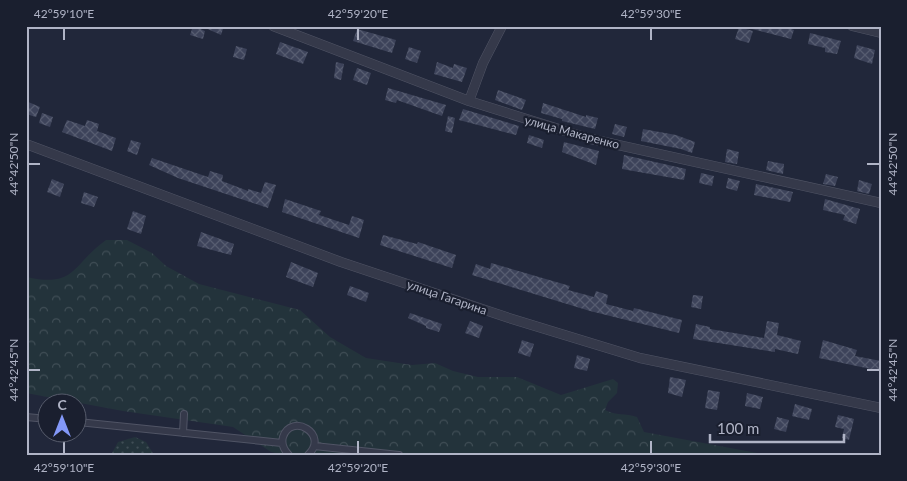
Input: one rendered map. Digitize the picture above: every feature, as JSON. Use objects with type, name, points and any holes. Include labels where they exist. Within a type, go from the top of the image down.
[{"type":"street","name":"улица Макаренко","points":[[273,26],[469,101],[591,139],[881,203]]},
{"type":"street","points":[[469,101],[483,63],[502,26]]},
{"type":"street","points":[[852,26],[881,33]]},
{"type":"street","name":"улица Гагарина","points":[[26,144],[341,262],[509,318],[640,358],[881,408]]},
{"type":"street","points":[[183,433],[184,414]]},
{"type":"street","points":[[88,423],[282,443]]},
{"type":"street","points":[[289,455],[282,443],[283,435],[288,429],[296,426],[304,426],[314,438],[314,446],[308,455]]},
{"type":"street","points":[[135,437],[136,428]]},
{"type":"street","points":[[314,446],[399,455]]},
{"type":"green space","points":[[106,240],[127,240],[152,253],[166,266],[199,284],[300,310],[330,337],[366,358],[412,365],[435,363],[453,371],[478,377],[517,377],[561,395],[613,379],[618,383],[617,393],[608,402],[605,410],[637,417],[644,432],[768,455],[285,455],[271,452],[233,427],[88,405],[88,394],[38,395],[26,393],[26,277],[43,280],[64,277],[72,272]]},
{"type":"green space","points":[[135,437],[146,442],[154,455],[111,455],[118,442]]},
{"type":"building","points":[[193,26],[205,31],[203,39],[190,35]]},
{"type":"building","points":[[201,26],[224,26],[221,35]]},
{"type":"building","points":[[753,26],[783,26],[794,30],[791,39],[752,29]]},
{"type":"building","points":[[739,27],[753,31],[749,43],[735,39]]},
{"type":"building","points":[[357,29],[396,40],[392,53],[353,41]]},
{"type":"building","points":[[810,33],[841,41],[837,54],[825,52],[825,48],[808,44]]},
{"type":"building","points":[[280,42],[308,52],[303,64],[276,54]]},
{"type":"building","points":[[857,45],[875,50],[872,64],[854,58]]},
{"type":"building","points":[[236,46],[247,49],[244,60],[233,57]]},
{"type":"building","points":[[409,47],[421,51],[417,63],[405,59]]},
{"type":"building","points":[[336,62],[344,64],[341,80],[334,78]]},
{"type":"building","points":[[437,62],[453,68],[454,64],[467,68],[462,82],[434,74]]},
{"type":"building","points":[[357,68],[371,73],[367,85],[353,80]]},
{"type":"building","points":[[388,88],[446,105],[442,116],[397,100],[396,103],[385,100]]},
{"type":"building","points":[[498,90],[526,100],[522,110],[495,100]]},
{"type":"building","points":[[26,101],[40,107],[36,117],[26,114]]},
{"type":"building","points":[[543,103],[586,117],[586,115],[598,118],[595,129],[562,121],[562,119],[541,113]]},
{"type":"building","points":[[463,109],[519,126],[516,135],[459,120]]},
{"type":"building","points":[[42,113],[53,117],[50,127],[39,123]]},
{"type":"building","points":[[448,116],[455,118],[452,133],[445,131]]},
{"type":"building","points":[[67,120],[85,126],[87,120],[99,124],[97,131],[116,138],[112,151],[62,132]]},
{"type":"building","points":[[615,124],[627,127],[624,137],[612,134]]},
{"type":"building","points":[[643,129],[676,135],[695,142],[692,153],[641,141]]},
{"type":"building","points":[[529,135],[544,140],[542,148],[527,143]]},
{"type":"building","points":[[131,140],[141,143],[137,155],[127,151]]},
{"type":"building","points":[[564,142],[599,151],[596,165],[562,152]]},
{"type":"building","points":[[727,149],[739,152],[737,164],[725,162]]},
{"type":"building","points":[[624,155],[686,169],[684,180],[622,169]]},
{"type":"building","points":[[152,158],[208,177],[210,171],[223,175],[222,181],[248,191],[248,189],[261,193],[265,182],[276,185],[268,208],[178,178],[149,165]]},
{"type":"building","points":[[768,161],[784,164],[783,174],[766,170]]},
{"type":"building","points":[[701,173],[714,176],[712,186],[699,183]]},
{"type":"building","points":[[826,174],[838,177],[835,186],[823,184]]},
{"type":"building","points":[[728,178],[740,181],[737,191],[726,188]]},
{"type":"building","points":[[52,179],[64,184],[60,197],[47,192]]},
{"type":"building","points":[[859,180],[872,184],[869,194],[857,191]]},
{"type":"building","points":[[756,184],[793,192],[790,202],[754,195]]},
{"type":"building","points":[[84,192],[98,197],[94,207],[81,203]]},
{"type":"building","points":[[285,199],[321,211],[319,215],[349,225],[352,216],[364,220],[359,238],[282,212]]},
{"type":"building","points":[[825,199],[860,209],[856,224],[843,220],[845,215],[823,210]]},
{"type":"building","points":[[133,211],[146,216],[141,234],[127,229]]},
{"type":"building","points":[[201,232],[234,244],[231,255],[197,246]]},
{"type":"building","points":[[383,235],[417,244],[418,242],[456,255],[452,268],[380,245]]},
{"type":"building","points":[[291,262],[318,273],[313,287],[286,277]]},
{"type":"building","points":[[491,263],[570,286],[568,290],[594,297],[596,291],[608,295],[606,304],[633,311],[634,308],[682,320],[679,333],[590,311],[472,275],[476,264],[490,269]]},
{"type":"building","points":[[350,286],[369,293],[366,302],[347,295]]},
{"type":"building","points":[[693,295],[703,296],[701,309],[691,307]]},
{"type":"building","points":[[410,313],[442,324],[439,332],[426,328],[426,326],[408,318]]},
{"type":"building","points":[[470,321],[483,326],[479,338],[465,333]]},
{"type":"building","points":[[767,321],[779,323],[777,335],[801,341],[798,354],[775,349],[775,352],[693,339],[696,324],[710,327],[710,329],[764,338]]},
{"type":"building","points":[[522,340],[534,344],[530,357],[518,353]]},
{"type":"building","points":[[823,340],[857,350],[855,356],[881,361],[880,371],[819,358]]},
{"type":"building","points":[[577,355],[590,359],[587,371],[574,368]]},
{"type":"building","points":[[670,377],[686,380],[682,397],[668,393]]},
{"type":"building","points":[[708,390],[720,392],[717,410],[705,408]]},
{"type":"building","points":[[747,393],[763,397],[760,409],[745,406]]},
{"type":"building","points":[[795,404],[812,409],[809,420],[792,416]]},
{"type":"building","points":[[838,415],[854,419],[849,440],[842,438],[844,429],[835,427]]},
{"type":"building","points":[[777,417],[789,420],[786,432],[774,429]]}]
